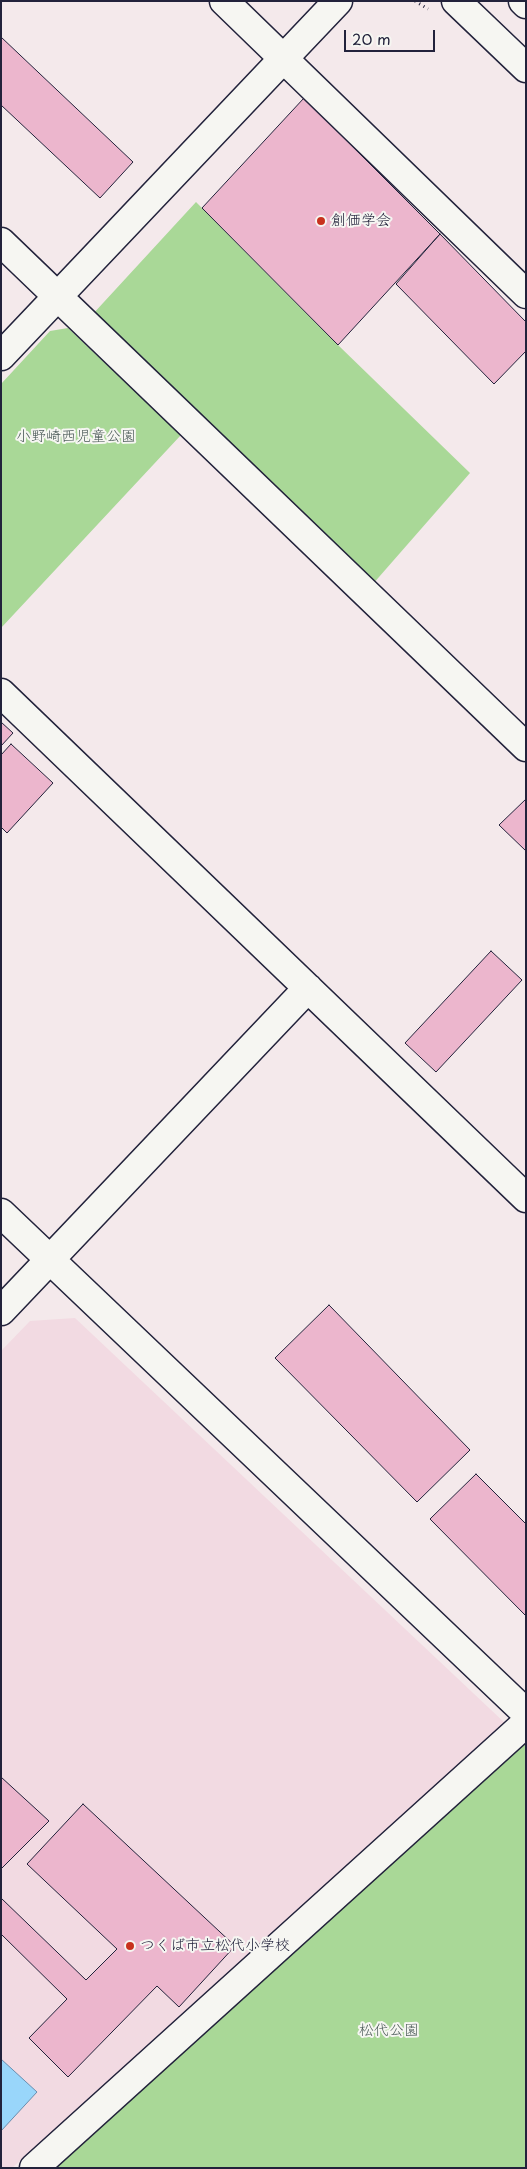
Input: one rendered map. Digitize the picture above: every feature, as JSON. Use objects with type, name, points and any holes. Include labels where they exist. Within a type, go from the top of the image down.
[{"type":"street","points":[[224,1],[526,294]]},
{"type":"street","points":[[1,356],[338,1]]},
{"type":"street","points":[[456,1],[526,68]]},
{"type":"street","points":[[1,242],[526,747]]},
{"type":"street","points":[[1,693],[526,1198]]},
{"type":"street","points":[[1,1311],[308,988]]},
{"type":"street","points":[[1,1214],[526,1713]]},
{"type":"street","points":[[34,2168],[526,1723]]},
{"type":"shaded area","name":"つくば市立松代小学校","points":[[75,1318],[506,1724],[12,2168],[1,2168],[1,1351],[30,1321]]},
{"type":"green space","points":[[196,202],[338,345],[470,473],[372,585],[92,315]]},
{"type":"green space","name":"小野崎西児童公園","points":[[68,328],[181,435],[1,628],[1,384],[50,331]]},
{"type":"green space","name":"松代公園","points":[[526,1723],[526,2168],[34,2168]]},
{"type":"water","points":[[1,2059],[37,2092],[1,2131]]},
{"type":"building","points":[[1,37],[133,162],[100,198],[1,105]]},
{"type":"building","name":"創価学会","points":[[304,98],[440,234],[338,345],[202,208]]},
{"type":"building","points":[[440,234],[526,322],[526,351],[494,384],[396,284]]},
{"type":"building","points":[[1,722],[13,733],[1,746]]},
{"type":"building","points":[[11,744],[53,783],[7,833],[1,827],[1,755]]},
{"type":"building","points":[[526,799],[526,851],[499,825]]},
{"type":"building","points":[[491,951],[522,980],[436,1072],[405,1043]]},
{"type":"building","points":[[329,1305],[470,1450],[417,1502],[275,1358]]},
{"type":"building","points":[[476,1474],[526,1524],[526,1616],[430,1519]]},
{"type":"building","points":[[1,1777],[49,1821],[1,1869]]},
{"type":"building","points":[[83,1804],[235,1946],[179,2007],[157,1986],[68,2077],[29,2038],[67,1999],[1,1934],[1,1898],[86,1980],[117,1949],[27,1864]]},
{"type":"place","name":"創価学会","points":[[321,221]]},
{"type":"place","name":"つくば市立松代小学校","points":[[130,1946]]}]
